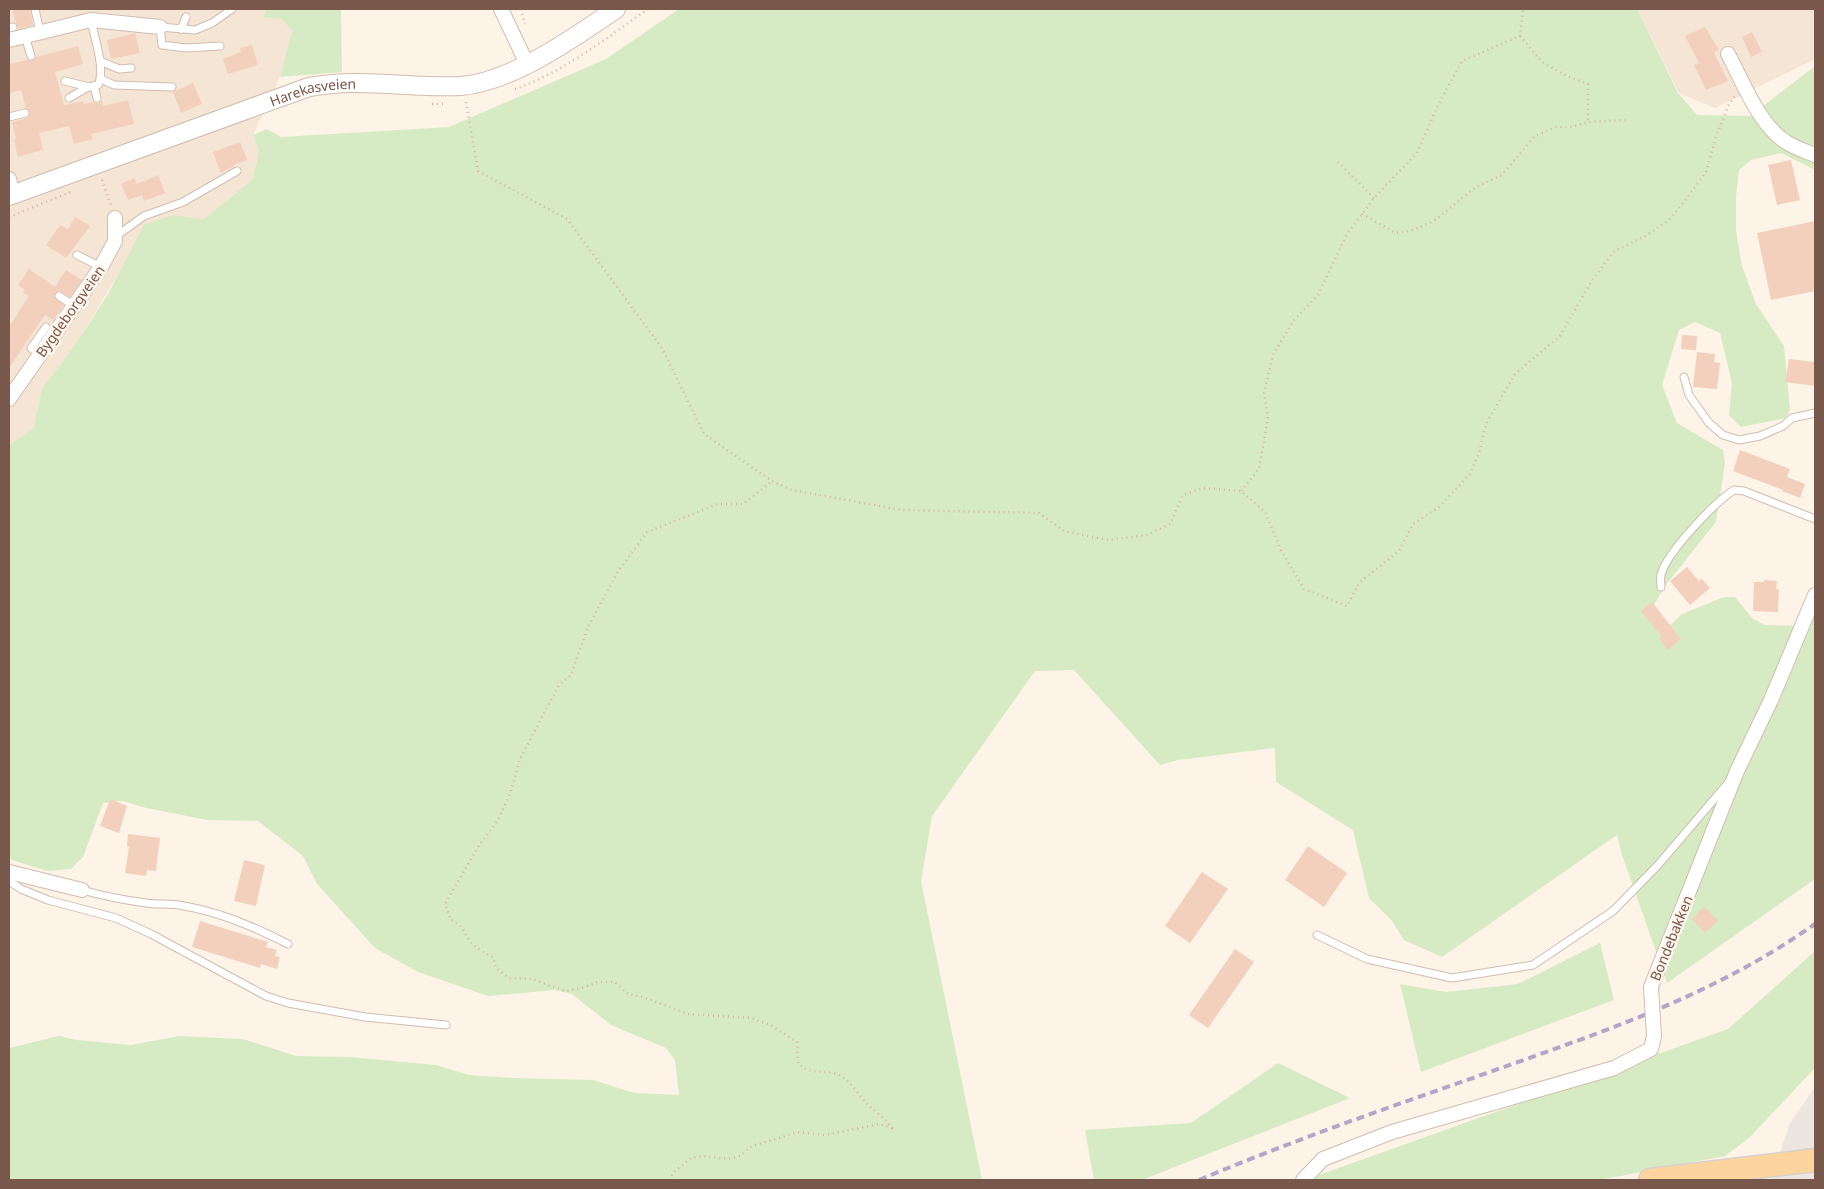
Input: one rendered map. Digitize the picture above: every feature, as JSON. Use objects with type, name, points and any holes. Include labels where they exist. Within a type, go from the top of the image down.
[{"type":"main road","points":[[1650,1180],[1815,1160]]},
{"type":"street","name":"Harekasveien","points":[[10,190],[309,87],[349,83],[462,86],[489,80],[527,64],[564,44],[616,9]]},
{"type":"street","points":[[505,11],[527,64]]},
{"type":"street","points":[[10,32],[25,36],[91,20],[160,27]]},
{"type":"street","points":[[1728,54],[1760,115],[1779,137],[1815,155]]},
{"type":"street","name":"Bygdeborgveien","points":[[9,399],[101,268],[115,241],[115,218]]},
{"type":"street","name":"Bondebakken","points":[[1304,1180],[1323,1159],[1392,1132],[1614,1068],[1651,1049],[1654,1036],[1651,987],[1737,771],[1772,700],[1815,595]]},
{"type":"street","points":[[9,872],[82,890]]},
{"type":"lane","points":[[35,9],[40,32]]},
{"type":"lane","points":[[220,46],[186,48],[162,45],[160,27],[195,30],[212,23],[232,9]]},
{"type":"lane","points":[[181,29],[186,17]]},
{"type":"lane","points":[[65,81],[91,86],[98,85],[101,79],[100,62],[91,20]]},
{"type":"lane","points":[[25,36],[31,56]]},
{"type":"lane","points":[[100,62],[119,69],[131,68]]},
{"type":"lane","points":[[101,79],[114,85],[172,87]]},
{"type":"lane","points":[[91,86],[97,98]]},
{"type":"lane","points":[[69,98],[91,86]]},
{"type":"lane","points":[[9,117],[25,112]]},
{"type":"lane","points":[[115,238],[144,216],[183,202],[237,171]]},
{"type":"lane","points":[[77,256],[101,268]]},
{"type":"lane","points":[[59,296],[74,306]]},
{"type":"lane","points":[[40,354],[31,348],[46,327]]},
{"type":"lane","points":[[1684,377],[1689,395],[1709,423],[1723,435],[1739,440],[1760,436],[1782,426],[1792,418],[1815,412]]},
{"type":"lane","points":[[1661,587],[1662,572],[1682,540],[1714,505],[1734,490],[1744,491],[1815,519]]},
{"type":"lane","points":[[1317,935],[1367,959],[1452,978],[1533,965],[1613,911],[1658,865],[1737,771]]},
{"type":"lane","points":[[9,881],[20,889],[48,900],[116,918],[151,934],[266,996],[288,1003],[365,1017],[446,1025]]},
{"type":"lane","points":[[82,890],[103,896],[192,908],[239,921],[288,944]]},
{"type":"path","points":[[508,92],[534,82],[573,60],[648,9]]},
{"type":"path","points":[[1523,9],[1520,36],[1542,62],[1567,76],[1588,84],[1588,122]]},
{"type":"path","points":[[1241,491],[1259,469],[1268,417],[1264,393],[1273,355],[1294,320],[1318,295],[1346,234],[1374,198],[1416,153],[1437,107],[1462,61],[1520,36]]},
{"type":"path","points":[[474,101],[466,102],[478,171],[567,219],[662,348],[704,434],[772,481],[792,490],[901,510],[1039,514],[1064,532],[1108,540],[1147,535],[1170,524],[1183,495],[1203,488],[1241,491],[1265,512],[1281,550],[1304,589],[1347,606],[1358,583],[1399,551],[1413,524],[1438,508],[1470,474],[1479,453],[1486,424],[1514,374],[1560,336],[1591,282],[1614,252],[1644,237],[1669,220],[1683,203],[1706,172],[1716,137],[1728,106],[1744,84]]},
{"type":"path","points":[[431,104],[449,104]]},
{"type":"path","points":[[1362,214],[1396,233],[1414,230],[1434,221],[1476,187],[1502,175],[1534,137],[1555,126],[1572,127],[1588,122],[1627,120]]},
{"type":"path","points":[[1338,162],[1374,198]]},
{"type":"path","points":[[102,180],[115,218]]},
{"type":"path","points":[[9,217],[76,190]]},
{"type":"path","points":[[669,1180],[674,1172],[691,1158],[703,1156],[734,1158],[740,1156],[752,1146],[798,1132],[825,1134],[879,1124],[892,1128],[842,1076],[805,1070],[798,1063],[797,1042],[770,1025],[751,1018],[688,1014],[643,997],[628,994],[615,982],[598,982],[579,989],[566,991],[534,979],[509,978],[496,968],[493,957],[477,949],[469,940],[460,924],[451,920],[445,904],[478,847],[498,820],[510,794],[520,759],[559,686],[571,675],[588,627],[617,573],[648,532],[718,504],[743,504],[772,481]]},
{"type":"shaded area","points":[[9,9],[266,9],[263,17],[281,19],[292,30],[280,77],[253,135],[259,151],[253,179],[204,219],[173,215],[124,265],[79,339],[42,389],[33,429],[9,445]]},
{"type":"shaded area","points":[[1637,9],[1815,9],[1815,59],[1715,108],[1679,93]]},
{"type":"shaded area","points":[[1815,1087],[1815,1180],[1771,1180],[1790,1123]]},
{"type":"green space","points":[[266,9],[341,9],[342,72],[280,77],[292,30],[281,19],[263,17]]},
{"type":"green space","points":[[679,9],[1637,9],[1678,93],[1697,115],[1750,116],[1815,66],[1815,170],[1781,153],[1751,160],[1739,170],[1736,196],[1736,231],[1742,266],[1756,304],[1784,346],[1790,410],[1786,418],[1741,427],[1729,415],[1732,383],[1720,333],[1695,322],[1679,330],[1662,385],[1677,423],[1723,450],[1725,463],[1716,522],[1665,586],[1648,616],[1661,634],[1682,614],[1724,597],[1735,597],[1753,619],[1765,625],[1797,626],[1805,620],[1815,586],[1815,879],[1667,983],[1622,855],[1617,835],[1442,957],[1404,940],[1392,921],[1369,898],[1353,830],[1276,782],[1275,748],[1178,760],[1160,765],[1074,670],[1035,671],[932,816],[921,881],[982,1180],[9,1180],[9,1048],[59,1036],[76,1040],[131,1045],[179,1036],[243,1039],[296,1056],[350,1057],[436,1065],[469,1075],[593,1080],[634,1093],[679,1095],[675,1060],[666,1048],[611,1025],[572,994],[555,990],[488,996],[418,972],[375,948],[317,884],[303,856],[258,821],[207,820],[142,807],[123,801],[103,803],[83,857],[71,869],[47,871],[9,859],[9,445],[33,429],[42,389],[79,339],[108,294],[144,225],[173,215],[204,219],[253,179],[259,151],[253,135],[267,129],[281,137],[449,127],[606,59]]},
{"type":"green space","points":[[1600,943],[1614,1000],[1421,1072],[1400,984],[1446,992],[1518,984]]},
{"type":"green space","points":[[1815,951],[1815,1068],[1749,1138],[1725,1156],[1599,1180],[1305,1180],[1728,1029]]},
{"type":"green space","points":[[1278,1063],[1350,1098],[1142,1180],[1094,1180],[1085,1130],[1191,1123]]},
{"type":"building","points":[[12,9],[30,9],[33,25],[18,29]]},
{"type":"building","points":[[1705,27],[1719,50],[1714,53],[1728,81],[1706,90],[1694,65],[1699,63],[1685,36]]},
{"type":"building","points":[[1752,32],[1762,52],[1751,57],[1742,37]]},
{"type":"building","points":[[135,33],[140,53],[111,59],[107,40]]},
{"type":"building","points":[[252,45],[258,65],[228,74],[223,59],[241,52],[240,48]]},
{"type":"building","points":[[78,46],[83,64],[55,72],[64,105],[83,101],[84,104],[102,101],[103,106],[128,100],[134,124],[91,134],[93,139],[74,144],[69,126],[39,133],[43,150],[18,157],[12,122],[27,118],[30,112],[26,108],[21,90],[9,93],[9,64],[27,60],[32,61],[36,57]]},
{"type":"building","points":[[193,83],[202,104],[181,113],[173,92]]},
{"type":"building","points":[[240,142],[247,160],[221,173],[213,152]]},
{"type":"building","points":[[1791,160],[1800,200],[1777,205],[1768,165]]},
{"type":"building","points":[[158,175],[165,193],[144,201],[142,195],[128,200],[121,184],[134,178],[137,184]]},
{"type":"building","points":[[75,217],[90,226],[66,258],[46,245],[60,225],[68,229]]},
{"type":"building","points":[[1815,221],[1815,291],[1771,300],[1757,233]]},
{"type":"building","points":[[29,269],[55,287],[66,270],[82,280],[70,297],[60,291],[55,293],[55,299],[64,305],[53,320],[45,315],[9,368],[9,327],[29,296],[18,285]]},
{"type":"building","points":[[1682,335],[1697,336],[1696,350],[1681,349]]},
{"type":"building","points":[[1697,352],[1715,354],[1714,362],[1720,363],[1717,389],[1693,387]]},
{"type":"building","points":[[1789,359],[1815,362],[1815,386],[1785,382]]},
{"type":"building","points":[[1740,450],[1790,469],[1787,477],[1805,484],[1800,498],[1733,471]]},
{"type":"building","points":[[1687,567],[1699,581],[1702,579],[1710,588],[1690,605],[1670,581]]},
{"type":"building","points":[[1764,580],[1777,581],[1776,589],[1779,589],[1778,612],[1753,611],[1754,582],[1764,582]]},
{"type":"building","points":[[1652,602],[1681,639],[1668,650],[1659,639],[1662,637],[1641,611]]},
{"type":"building","points":[[110,799],[127,806],[119,833],[100,826]]},
{"type":"building","points":[[128,834],[160,838],[156,871],[147,870],[146,876],[125,873],[129,847],[127,846]]},
{"type":"building","points":[[1308,846],[1347,873],[1324,907],[1285,880]]},
{"type":"building","points":[[244,860],[265,865],[256,906],[234,901]]},
{"type":"building","points":[[1202,872],[1228,889],[1190,943],[1165,926]]},
{"type":"building","points":[[1704,907],[1718,921],[1705,933],[1692,919]]},
{"type":"building","points":[[200,921],[268,942],[266,947],[277,950],[275,956],[280,957],[277,969],[261,964],[260,968],[192,947]]},
{"type":"building","points":[[1235,949],[1254,962],[1208,1028],[1189,1015]]},
{"type":"railway","points":[[1199,1180],[1317,1133],[1558,1048],[1671,1004],[1744,968],[1815,924]]}]
